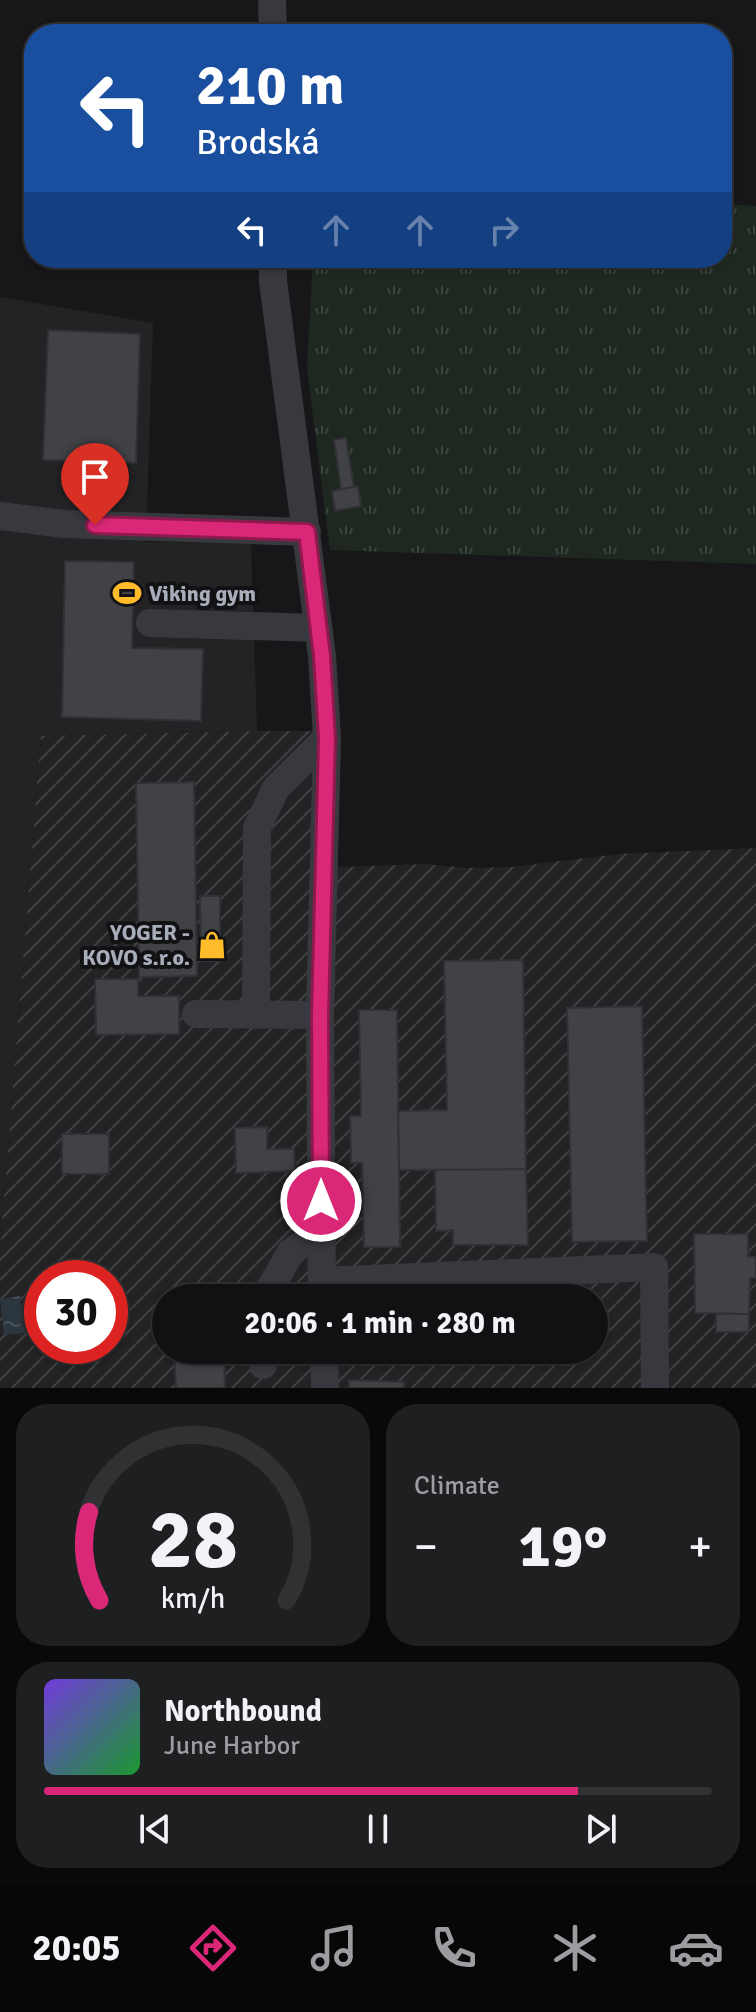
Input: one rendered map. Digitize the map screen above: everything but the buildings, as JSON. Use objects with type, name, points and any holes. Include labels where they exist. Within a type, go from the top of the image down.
[{"type":"street","points":[[272,0],[273,24]]},
{"type":"street","points":[[273,268],[307,532],[327,738],[320,1015],[322,1284]]},
{"type":"street","points":[[0,516],[28,522],[64,524],[307,532]]},
{"type":"street","points":[[150,623],[318,628]]},
{"type":"street","points":[[256,1014],[257,828],[276,788],[327,738]]},
{"type":"street","points":[[196,1014],[320,1015]]},
{"type":"street","points":[[273,1284],[290,1253],[321,1230]]},
{"type":"street","points":[[397,1284],[654,1267],[655,1388]]},
{"type":"street","points":[[324,1364],[325,1388]]},
{"type":"shaded area","points":[[0,297],[153,323],[146,542],[251,543],[257,731],[41,736],[0,1247]]},
{"type":"shaded area","points":[[318,731],[312,868],[425,864],[468,868],[511,867],[619,854],[756,848],[756,1388],[0,1388],[0,1247],[41,736]]},
{"type":"green space","points":[[732,205],[756,206],[756,564],[330,550],[307,368],[312,268],[732,268]]},
{"type":"water","points":[[20,1296],[24,1333],[4,1335],[0,1299]]},
{"type":"place","name":"Viking gym","points":[[127,593]]},
{"type":"place","name":"YOGER - KOVO s.r.o.","points":[[212,945]]},
{"type":"route","points":[[95,525],[307,532],[322,656],[327,738],[320,1015],[321,1201]]}]
